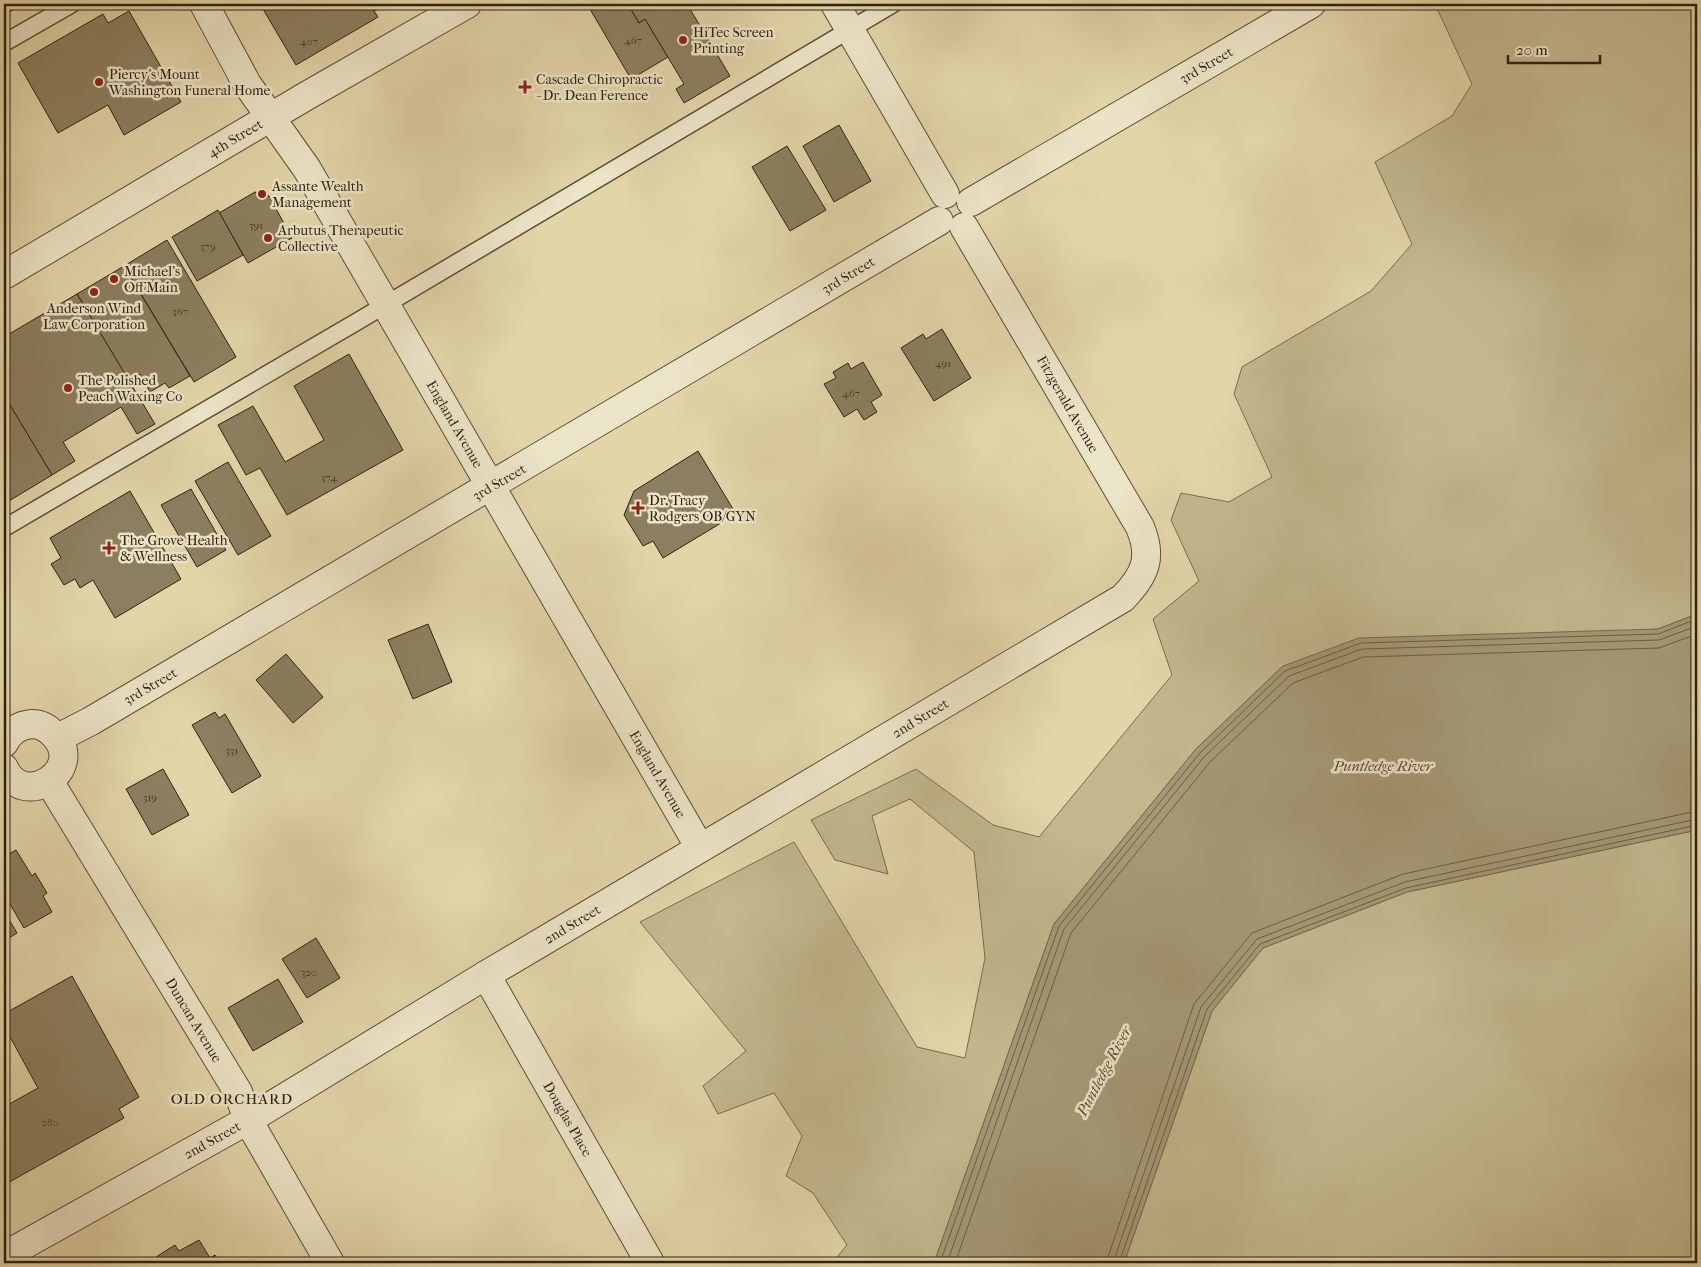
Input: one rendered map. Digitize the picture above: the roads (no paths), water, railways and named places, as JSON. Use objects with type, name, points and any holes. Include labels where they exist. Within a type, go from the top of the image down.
[{"type":"street","name":"England Avenue","points":[[204,4],[247,84],[307,169],[700,848]]},
{"type":"street","name":"4th Street","points":[[4,275],[467,4]]},
{"type":"street","points":[[835,4],[945,194],[940,199],[936,210],[958,217]]},
{"type":"street","name":"3rd Street","points":[[58,738],[958,217],[1310,4]]},
{"type":"street","name":"Fitzgerald Avenue","points":[[958,217],[1140,527],[1147,546],[1146,562],[1135,585]]},
{"type":"street","name":"2nd Street","points":[[4,1256],[248,1120],[486,975],[1123,598],[1135,585]]},
{"type":"street","points":[[4,771],[21,784],[40,785],[49,781],[56,774],[63,756],[58,738],[42,726],[32,724],[7,728]]},
{"type":"street","name":"Duncan Avenue","points":[[49,781],[238,1092],[248,1120],[330,1263]]},
{"type":"street","name":"Douglas Place","points":[[486,975],[650,1263]]},
{"type":"lane","points":[[4,43],[72,4]]},
{"type":"lane","points":[[4,528],[385,306],[893,4]]},
{"type":"water","name":"Puntledge River","points":[[1697,614],[1697,830],[1407,892],[1263,948],[1212,1011],[1124,1263],[934,1263],[1054,924],[1196,749],[1283,666],[1359,638],[1658,629]]},
{"type":"place","name":"HiTec Screen Printing","points":[[683,40]]},
{"type":"place","name":"Piercy's Mount Washington Funeral Home","points":[[99,82]]},
{"type":"place","name":"Cascade Chiropractic - Dr. Dean Ference","points":[[525,87]]},
{"type":"place","name":"Assante Wealth Management","points":[[262,194]]},
{"type":"place","name":"Arbutus Therapeutic Collective","points":[[268,238]]},
{"type":"place","name":"Michael's Off Main","points":[[114,279]]},
{"type":"place","name":"Anderson Wind Law Corporation","points":[[94,292]]},
{"type":"place","name":"The Polished Peach Waxing Co","points":[[68,388]]},
{"type":"place","name":"Dr. Tracy Rodgers OB/GYN","points":[[638,508]]},
{"type":"place","name":"The Grove Health & Wellness","points":[[109,548]]},
{"type":"district","name":"OLD ORCHARD","points":[[232,1099]]}]
